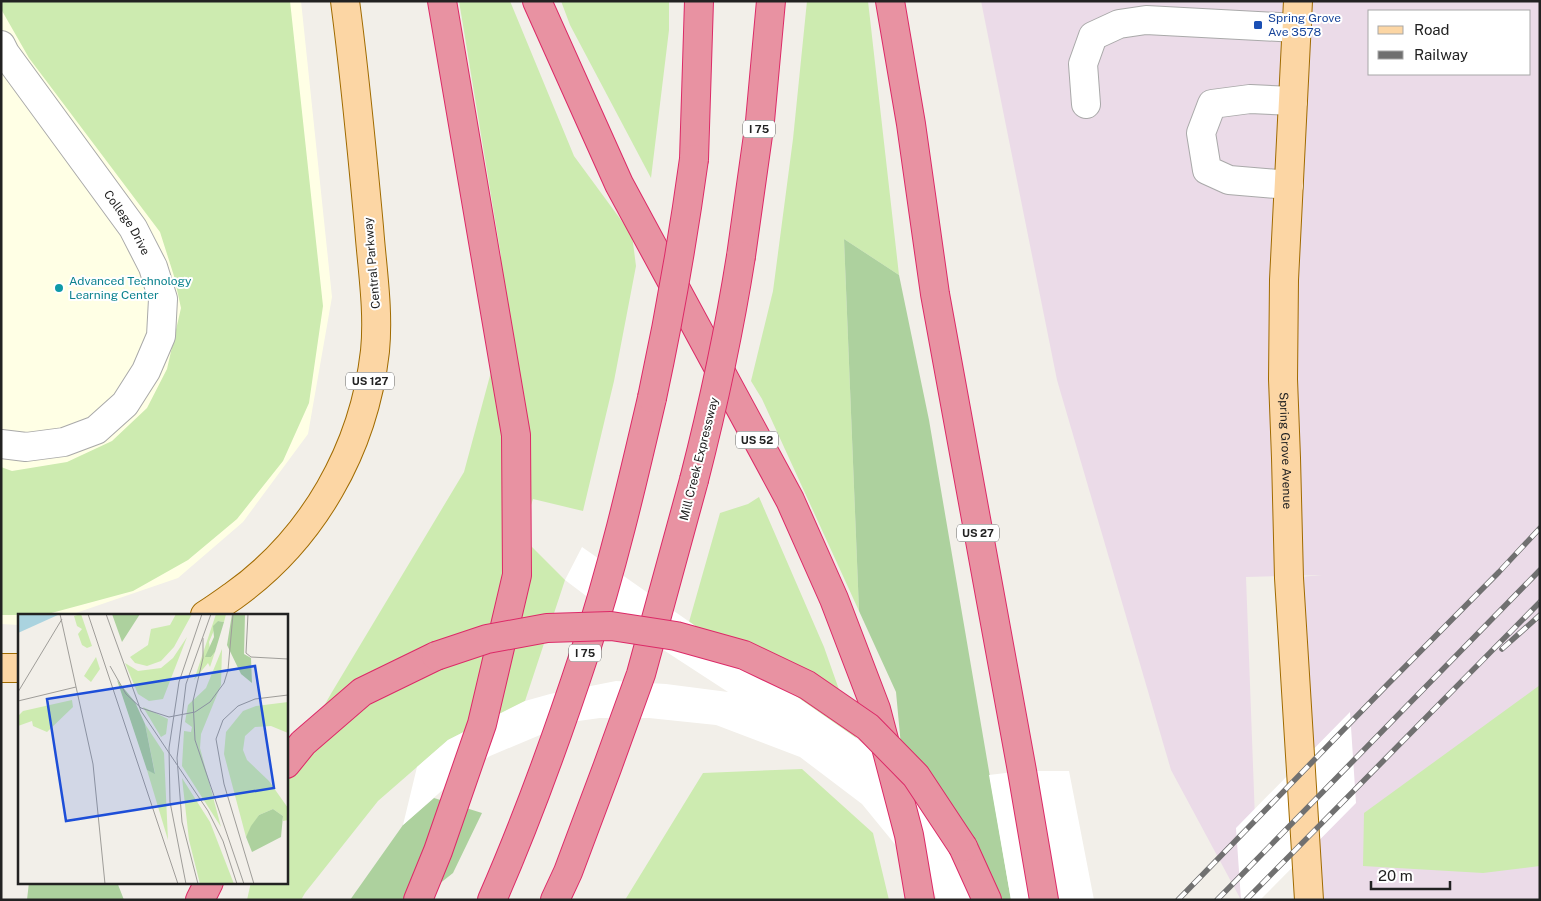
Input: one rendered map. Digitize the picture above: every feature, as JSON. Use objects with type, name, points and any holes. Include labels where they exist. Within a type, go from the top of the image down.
[{"type":"highway","points":[[418,900],[438,851],[482,724],[516,574],[516,435],[442,1]]},
{"type":"highway","name":"US 52","points":[[537,1],[619,184],[790,500],[834,598],[876,709],[909,835],[920,900]]},
{"type":"highway","name":"I 75","points":[[492,900],[514,850],[585,653],[624,516],[652,398],[680,258],[694,159],[699,1]]},
{"type":"highway","name":"Mill Creek Expressway","points":[[555,900],[568,872],[598,794],[641,674],[711,411],[726,342],[741,256],[760,121],[770,1]]},
{"type":"highway","name":"US 27","points":[[890,1],[911,124],[935,294],[1044,900]]},
{"type":"highway","points":[[288,761],[303,742],[362,692],[436,656],[487,639],[546,628],[610,626],[676,636],[744,655],[807,685],[868,727],[916,776],[963,847],[987,900]]},
{"type":"highway","points":[[200,900],[208,884]]},
{"type":"main road","name":"Central Parkway","points":[[206,614],[253,582],[288,548],[318,509],[342,467],[360,422],[369,386],[375,350],[376,302],[356,88],[345,1]]},
{"type":"main road","name":"Spring Grove Avenue","points":[[1298,14],[1284,280],[1283,379],[1289,578],[1309,900]]},
{"type":"main road","points":[[1,668],[18,668]]},
{"type":"lane","points":[[1086,104],[1083,64],[1093,36],[1119,24],[1146,20],[1298,14]]},
{"type":"lane","name":"College Drive","points":[[1,45],[132,228],[153,267],[163,299],[161,336],[146,371],[125,404],[96,430],[64,442],[26,447],[1,444]]},
{"type":"lane","points":[[1289,185],[1229,180],[1207,170],[1201,132],[1212,104],[1250,100],[1293,101]]},
{"type":"shaded area","points":[[1,1],[301,1],[332,297],[308,434],[243,522],[178,578],[73,614],[18,614],[18,625],[1,624]]},
{"type":"shaded area","points":[[981,1],[1540,1],[1540,900],[1309,900],[1289,578],[1322,575],[1246,577],[1258,900],[1241,900],[1171,770],[1057,380]]},
{"type":"green space","points":[[1,1],[290,1],[323,306],[309,403],[283,461],[237,519],[188,560],[133,591],[48,614],[1,615],[1,467],[12,471],[67,462],[112,441],[147,408],[167,369],[181,308],[174,276],[160,232],[29,58],[1,9]]},
{"type":"green space","points":[[459,1],[510,1],[574,156],[632,235],[636,266],[614,381],[583,511],[533,499],[521,536],[565,580],[525,701],[448,740],[378,801],[301,900],[247,900],[251,884],[288,884],[288,769],[464,472],[491,372],[501,256]]},
{"type":"green space","points":[[561,1],[669,1],[669,30],[651,178],[570,25]]},
{"type":"green space","points":[[807,1],[868,1],[899,275],[844,239],[859,611],[762,399],[751,381],[773,291],[793,139]]},
{"type":"green space","points":[[844,239],[899,275],[929,420],[1011,900],[988,900],[904,778],[896,692],[859,611]]},
{"type":"green space","points":[[759,497],[824,647],[856,738],[689,622],[720,513],[748,504]]},
{"type":"green space","points":[[1540,685],[1540,866],[1483,873],[1363,866],[1364,813]]},
{"type":"green space","points":[[802,769],[873,833],[889,900],[625,900],[703,773]]},
{"type":"green space","points":[[434,798],[482,813],[453,873],[419,900],[350,900],[403,825]]},
{"type":"green space","points":[[29,884],[118,884],[124,900],[27,900]]},
{"type":"pier","points":[[582,547],[856,738],[904,778],[981,900],[937,900],[934,892],[862,804],[800,757],[716,725],[649,718],[600,718],[571,722],[490,756],[455,779],[403,825],[417,767],[448,740],[525,701],[616,681],[666,684],[728,692],[622,623],[565,580]]},
{"type":"pier","points":[[1350,712],[1356,803],[1260,900],[1241,900],[1236,828]]},
{"type":"pier","points":[[1022,771],[1069,771],[1094,900],[1011,900],[989,775]]},
{"type":"railway","points":[[1178,900],[1540,528]]},
{"type":"railway","points":[[1217,900],[1540,570]]},
{"type":"railway","points":[[1246,900],[1540,602]]},
{"type":"railway","points":[[1502,649],[1540,615]]},
{"type":"place","name":"Spring Grove Ave 3578","points":[[1258,25]]},
{"type":"place","name":"Advanced Technology Learning Center","points":[[59,288]]}]
